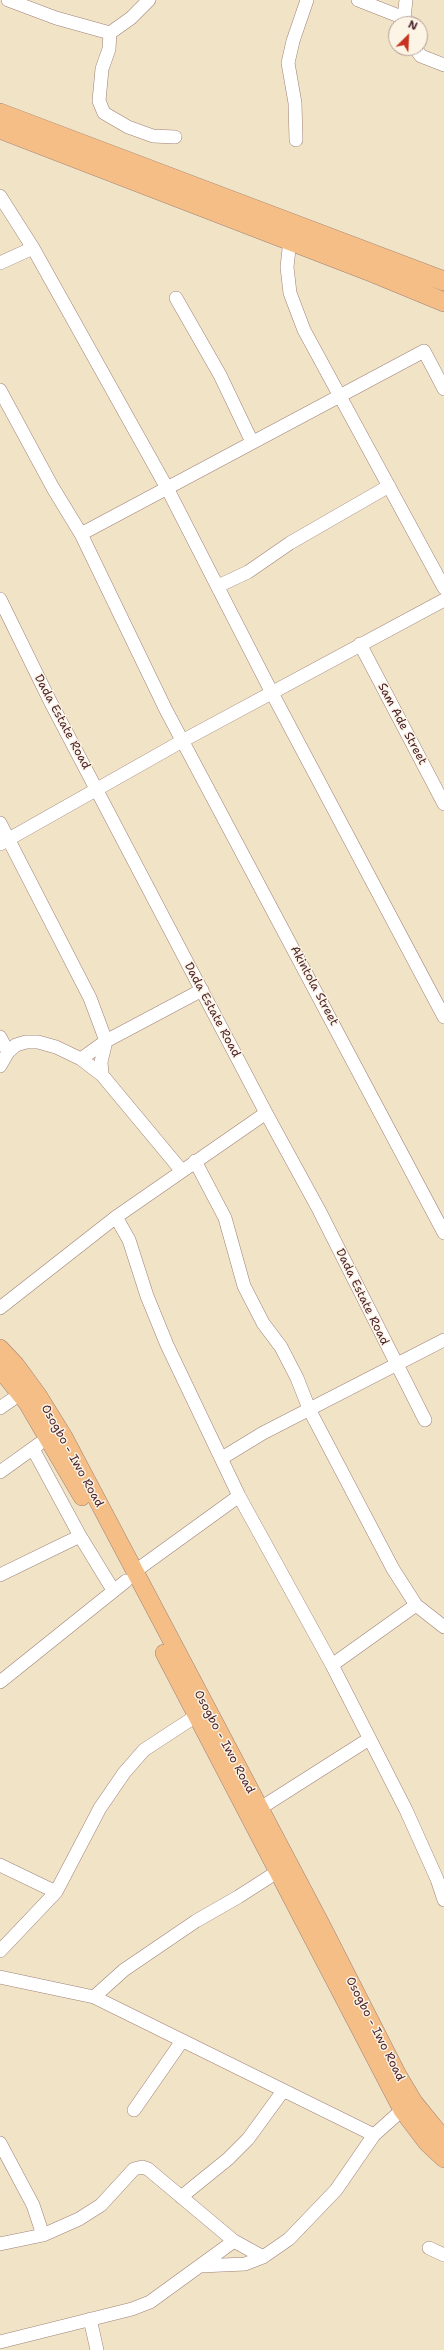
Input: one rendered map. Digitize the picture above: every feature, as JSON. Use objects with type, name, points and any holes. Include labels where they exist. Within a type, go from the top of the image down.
[{"type":"highway","points":[[0,113],[444,281]]},
{"type":"highway","points":[[0,129],[290,240],[444,302]]},
{"type":"main road","name":"Osogbo - Iwo Road","points":[[0,1348],[16,1365],[38,1395],[64,1437],[124,1581],[260,1809],[322,1924],[398,2076],[414,2102],[444,2139]]},
{"type":"main road","name":"Osogbo - Iwo Road","points":[[0,1369],[20,1394],[48,1436],[402,2110],[427,2143],[444,2159]]},
{"type":"street","points":[[8,0],[56,18],[110,33]]},
{"type":"street","points":[[110,33],[131,18],[149,0]]},
{"type":"street","points":[[296,140],[295,103],[288,63],[293,41],[307,0]]},
{"type":"street","points":[[358,0],[395,16]]},
{"type":"street","points":[[406,0],[407,16]]},
{"type":"street","points":[[110,33],[109,49],[102,69],[99,101],[104,113],[128,127],[153,136],[174,137]]},
{"type":"street","points":[[421,56],[444,65]]},
{"type":"street","points":[[0,196],[33,248],[167,488],[272,693],[444,1017]]},
{"type":"street","points":[[290,240],[287,267],[290,293],[304,330],[444,588]]},
{"type":"street","points":[[0,263],[33,248]]},
{"type":"street","points":[[176,298],[194,333],[220,375],[252,442]]},
{"type":"street","points":[[81,534],[340,394],[424,351],[444,389]]},
{"type":"street","name":"Akintola Street","points":[[0,390],[53,488],[81,534],[166,710],[184,740],[444,1233]]},
{"type":"street","points":[[218,586],[248,572],[290,543],[389,486]]},
{"type":"street","name":"Dada Estate Road","points":[[0,599],[50,701],[266,1113],[319,1210],[395,1365],[425,1420]]},
{"type":"street","points":[[5,841],[98,790],[184,740],[444,600]]},
{"type":"street","name":"Sam Ade Street","points":[[360,644],[444,804]]},
{"type":"street","points":[[0,823],[5,841],[90,998],[106,1041],[101,1062],[102,1074]]},
{"type":"street","points":[[81,1059],[106,1041],[202,990]]},
{"type":"street","points":[[0,1038],[8,1052]]},
{"type":"street","points":[[0,1066],[8,1052],[16,1045],[26,1042],[38,1042],[56,1047],[81,1059],[102,1074],[181,1170]]},
{"type":"street","points":[[0,1308],[116,1217],[195,1160],[266,1113]]},
{"type":"street","points":[[195,1160],[225,1218],[244,1286],[263,1323],[281,1347],[297,1378],[310,1411],[393,1569],[416,1605],[444,1627]]},
{"type":"street","points":[[116,1217],[129,1240],[147,1296],[167,1345],[240,1496],[332,1665],[406,1810],[437,1879],[444,1900]]},
{"type":"street","points":[[222,1458],[263,1433],[310,1411],[444,1340]]},
{"type":"street","points":[[0,1408],[20,1394]]},
{"type":"street","points":[[0,1472],[33,1449],[48,1436]]},
{"type":"street","points":[[33,1449],[80,1536],[124,1581]]},
{"type":"street","points":[[0,1682],[124,1581],[240,1496]]},
{"type":"street","points":[[0,1575],[80,1536]]},
{"type":"street","points":[[332,1665],[416,1605]]},
{"type":"street","points":[[0,1951],[56,1892],[100,1808],[124,1773],[144,1750],[196,1716]]},
{"type":"street","points":[[260,1809],[369,1739]]},
{"type":"street","points":[[0,1865],[56,1892]]},
{"type":"street","points":[[94,1997],[124,1970],[196,1921],[238,1897],[277,1872]]},
{"type":"street","points":[[0,1977],[94,1997],[374,2135]]},
{"type":"street","points":[[134,2110],[182,2041]]},
{"type":"street","points":[[181,2197],[228,2160],[248,2139],[283,2091]]},
{"type":"street","points":[[200,2266],[245,2264],[263,2257],[289,2239],[336,2190],[374,2135],[402,2110]]},
{"type":"street","points":[[0,2143],[33,2205],[43,2235]]},
{"type":"street","points":[[0,2244],[43,2235],[79,2219],[101,2205],[134,2168],[142,2167],[148,2169],[234,2242],[263,2257]]},
{"type":"street","points":[[0,2342],[132,2309],[150,2302],[234,2242]]},
{"type":"street","points":[[429,2248],[444,2255]]},
{"type":"street","points":[[90,2319],[97,2350]]}]
